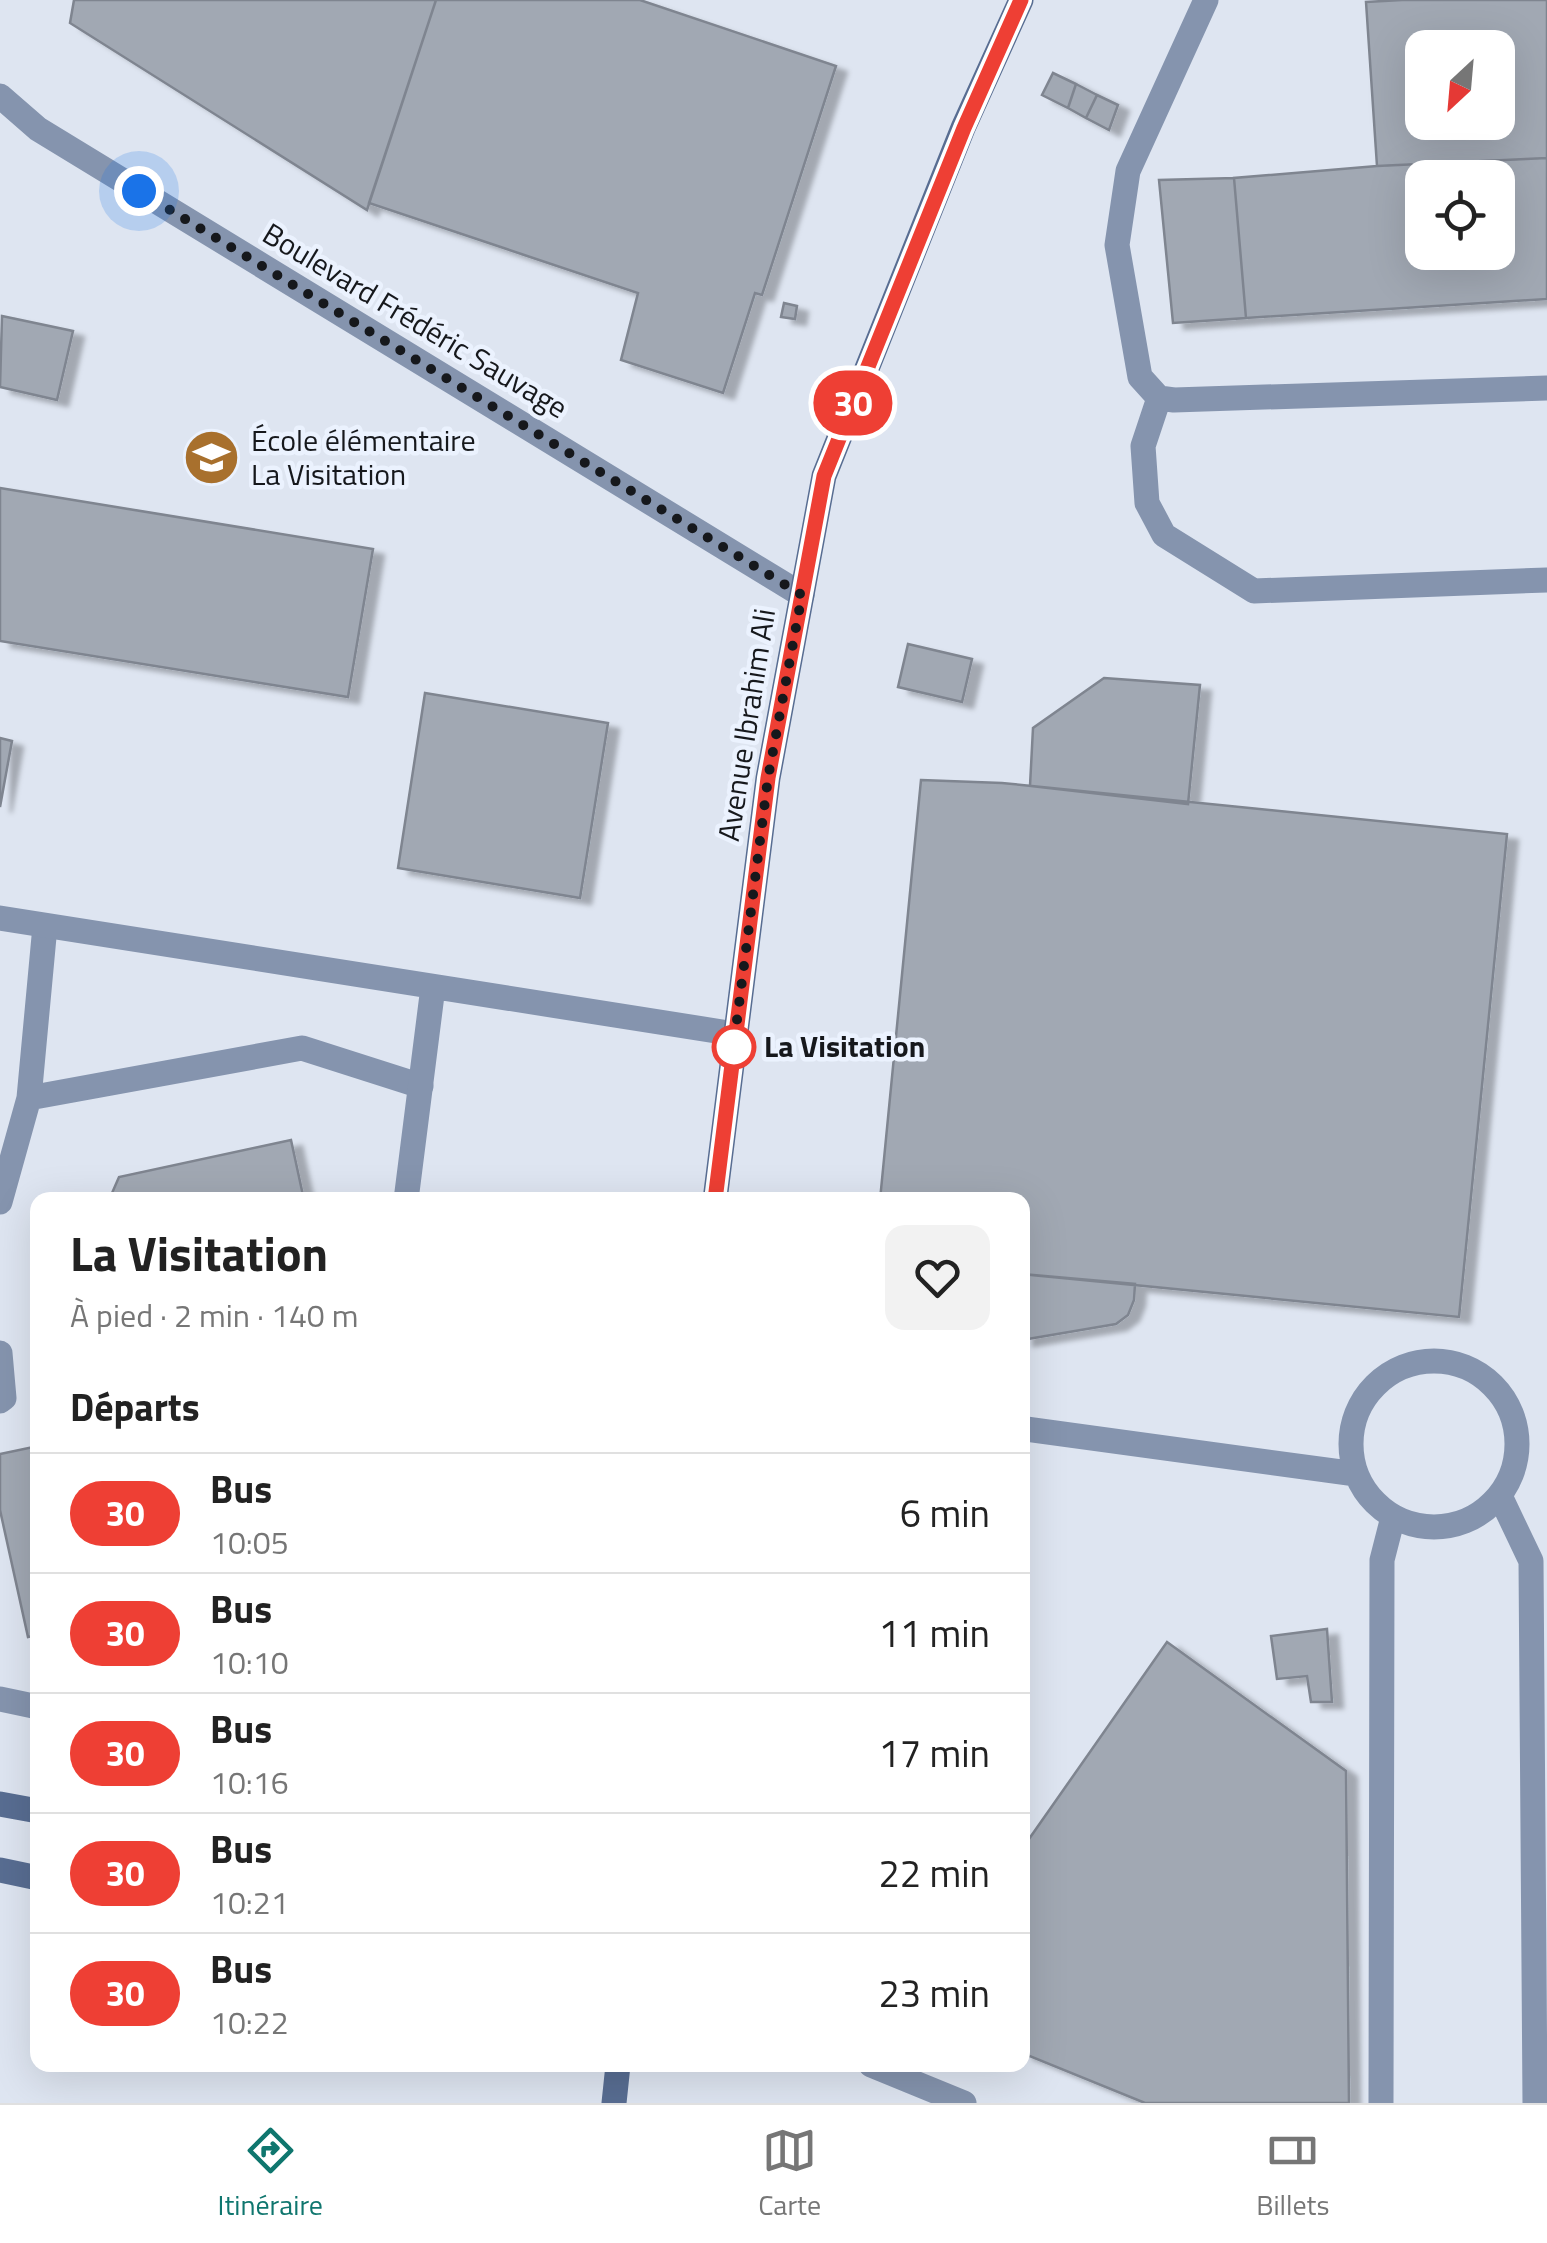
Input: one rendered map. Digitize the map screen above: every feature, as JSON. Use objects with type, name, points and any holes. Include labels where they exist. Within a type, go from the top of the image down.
[{"type":"street","name":"Avenue Ibrahim Ali","points":[[716,1192],[768,778],[824,476],[964,128],[1021,0]]},
{"type":"street","points":[[1206,0],[1128,171],[1117,246],[1140,378],[1160,398],[1547,388]]},
{"type":"street","name":"Boulevard Frédéric Sauvage","points":[[0,96],[38,129],[802,595]]},
{"type":"street","points":[[1160,398],[1143,446],[1147,503],[1164,535],[1254,591],[1547,580]]},
{"type":"street","points":[[0,918],[736,1034]]},
{"type":"street","points":[[0,1202],[29,1098],[46,926]]},
{"type":"street","points":[[407,1192],[433,987]]},
{"type":"street","points":[[29,1098],[302,1048],[421,1086]]},
{"type":"street","points":[[0,1353],[4,1398],[0,1401]]},
{"type":"street","points":[[1417,1362],[1446,1362],[1473,1371],[1496,1388],[1512,1412],[1517,1442],[1514,1470],[1500,1496],[1483,1512],[1462,1523],[1439,1528],[1415,1526],[1393,1517],[1371,1499],[1356,1474],[1350,1446],[1354,1417],[1368,1392],[1390,1373],[1417,1362]]},
{"type":"street","points":[[1030,1430],[1356,1474]]},
{"type":"street","points":[[1500,1496],[1531,1561],[1535,2103]]},
{"type":"street","points":[[1381,2103],[1382,1560],[1393,1517]]},
{"type":"street","points":[[0,1698],[30,1705]]},
{"type":"street","points":[[2,1811],[30,1811]]},
{"type":"street","points":[[0,1870],[30,1876]]},
{"type":"street","points":[[614,2103],[617,2072]]},
{"type":"street","points":[[888,2072],[964,2103]]},
{"type":"building","points":[[74,0],[436,0],[367,210],[70,23]]},
{"type":"building","points":[[436,0],[640,0],[836,66],[762,295],[755,293],[723,393],[621,360],[638,293],[369,203]]},
{"type":"building","points":[[1547,0],[1547,158],[1405,160],[1405,165],[1377,166],[1366,2]]},
{"type":"building","points":[[1053,73],[1076,84],[1068,108],[1042,95]]},
{"type":"building","points":[[1076,84],[1097,95],[1086,118],[1068,108]]},
{"type":"building","points":[[1097,95],[1118,105],[1109,130],[1086,118]]},
{"type":"building","points":[[1547,158],[1547,299],[1246,318],[1234,178],[1405,165],[1405,270],[1515,270],[1515,160],[1504,160]]},
{"type":"building","points":[[1234,178],[1246,318],[1173,323],[1159,180]]},
{"type":"building","points":[[784,303],[797,306],[795,319],[781,317]]},
{"type":"building","points":[[2,316],[73,331],[57,400],[0,387]]},
{"type":"building","points":[[0,488],[373,549],[348,697],[0,641]]},
{"type":"building","points":[[908,644],[972,659],[962,702],[898,687]]},
{"type":"building","points":[[1104,678],[1200,685],[1188,804],[1030,786],[1033,728]]},
{"type":"building","points":[[425,693],[608,723],[580,898],[398,868]]},
{"type":"building","points":[[0,738],[12,741],[0,807]]},
{"type":"building","points":[[921,780],[1002,783],[1507,834],[1459,1317],[1030,1275],[1030,1192],[881,1192]]},
{"type":"building","points":[[291,1140],[302,1192],[112,1192],[119,1177]]},
{"type":"building","points":[[1030,1275],[1135,1284],[1128,1315],[1116,1324],[1030,1339]]},
{"type":"building","points":[[30,1448],[28,1637],[0,1510],[0,1454]]},
{"type":"building","points":[[1327,1629],[1332,1702],[1311,1702],[1307,1676],[1277,1679],[1271,1636]]},
{"type":"building","points":[[1167,1642],[1346,1771],[1349,2103],[1145,2103],[1030,2056],[1030,1838]]},
{"type":"bus line","name":"30","points":[[716,1192],[768,778],[824,476],[964,128],[1021,0]]},
{"type":"place","name":"École élémentaire La Visitation","points":[[212,458]]},
{"type":"place","name":"La Visitation","points":[[734,1047]]},
{"type":"route","points":[[139,191],[802,595],[768,778],[732,1059],[734,1047]]}]
